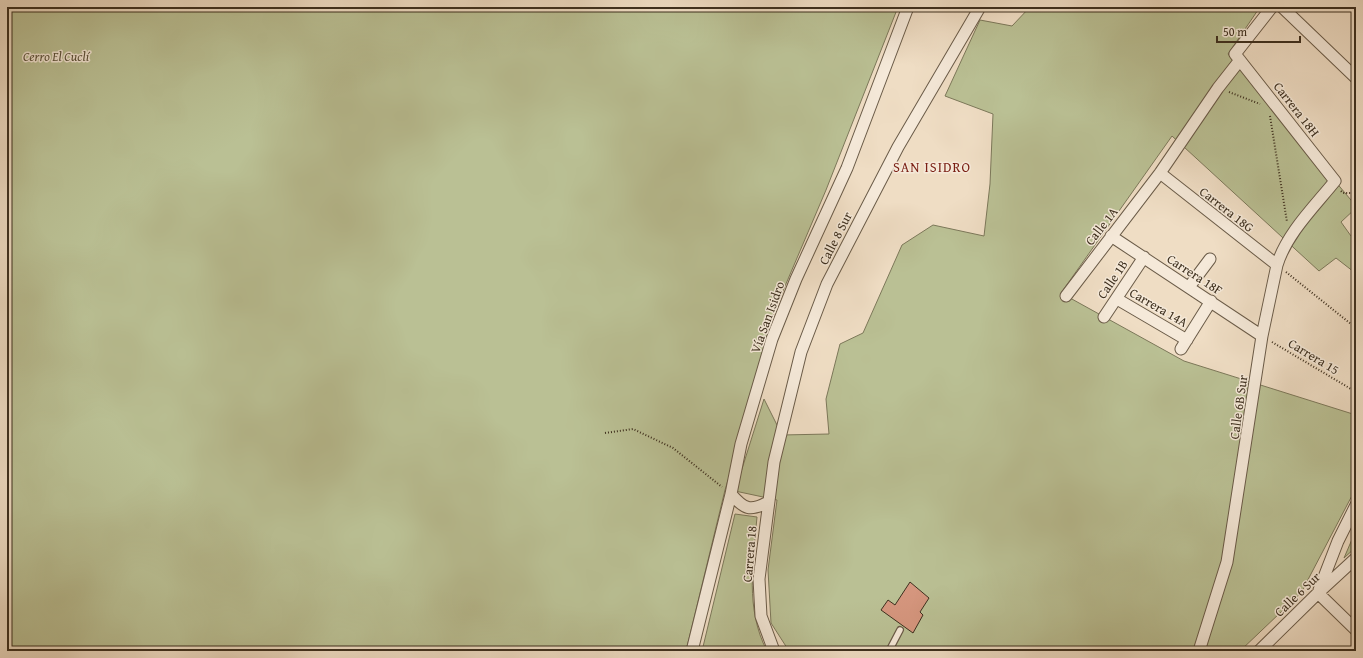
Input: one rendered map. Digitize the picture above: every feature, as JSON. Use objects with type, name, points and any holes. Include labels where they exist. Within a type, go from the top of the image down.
[{"type":"street","name":"Vía San Isidro","points":[[692,651],[731,494],[741,444],[772,339],[796,279],[847,168],[908,7]]},
{"type":"street","name":"Calle 8 Sur","points":[[768,502],[774,462],[801,352],[827,284],[898,147],[980,7]]},
{"type":"street","name":"Calle 1A","points":[[1066,296],[1160,173],[1272,7]]},
{"type":"street","points":[[1282,7],[1356,78]]},
{"type":"street","name":"Carrera 18H","points":[[1238,57],[1336,182]]},
{"type":"street","name":"Carrera 18G","points":[[1160,173],[1277,265]]},
{"type":"street","name":"Calle 6B Sur","points":[[1199,651],[1228,562],[1262,336],[1280,254],[1290,239],[1336,182]]},
{"type":"street","name":"Carrera 18F","points":[[1111,236],[1262,336]]},
{"type":"street","name":"Calle 1B","points":[[1104,317],[1144,257]]},
{"type":"street","points":[[1190,287],[1210,259]]},
{"type":"street","name":"Carrera 14A","points":[[1117,299],[1184,344],[1211,301]]},
{"type":"street","name":"Carrera 18","points":[[731,494],[739,503],[749,508],[758,507],[768,502]]},
{"type":"street","name":"Carrera 18","points":[[768,502],[759,579],[761,616],[774,651]]},
{"type":"street","points":[[1356,505],[1338,541],[1318,593],[1356,630]]},
{"type":"street","name":"Calle 6 Sur","points":[[1261,650],[1318,593],[1356,558]]},
{"type":"lane","points":[[890,651],[900,630]]},
{"type":"path","points":[[1218,88],[1261,104]]},
{"type":"path","points":[[1269,114],[1290,239]]},
{"type":"path","points":[[1336,182],[1343,193],[1356,193]]},
{"type":"path","points":[[1277,265],[1356,328]]},
{"type":"path","name":"Carrera 15","points":[[1262,336],[1356,392]]},
{"type":"path","points":[[605,433],[633,429],[673,448],[731,494]]},
{"type":"green space","name":"Cerro El Cuclí","points":[[7,7],[898,7],[826,190],[771,319],[757,385],[725,490],[686,651],[7,651]]},
{"type":"green space","points":[[1030,7],[1260,7],[1228,54],[1356,206],[1356,208],[1341,222],[1351,236],[1356,233],[1356,270],[1354,272],[1336,258],[1319,271],[1172,136],[1061,293],[1184,361],[1356,415],[1356,488],[1301,593],[1240,651],[789,651],[771,623],[768,570],[777,500],[735,491],[764,399],[782,435],[829,434],[826,399],[840,344],[863,333],[902,245],[933,225],[984,236],[990,184],[993,114],[945,96],[980,20],[1012,26]]},
{"type":"green space","points":[[735,514],[757,517],[752,585],[753,602],[760,635],[767,651],[702,651]]},
{"type":"green space","points":[[1356,530],[1356,547],[1344,558]]},
{"type":"building","points":[[910,582],[929,598],[920,612],[923,615],[913,633],[881,610],[888,600],[895,605]]},
{"type":"district","name":"SAN ISIDRO","points":[[932,167]]}]
